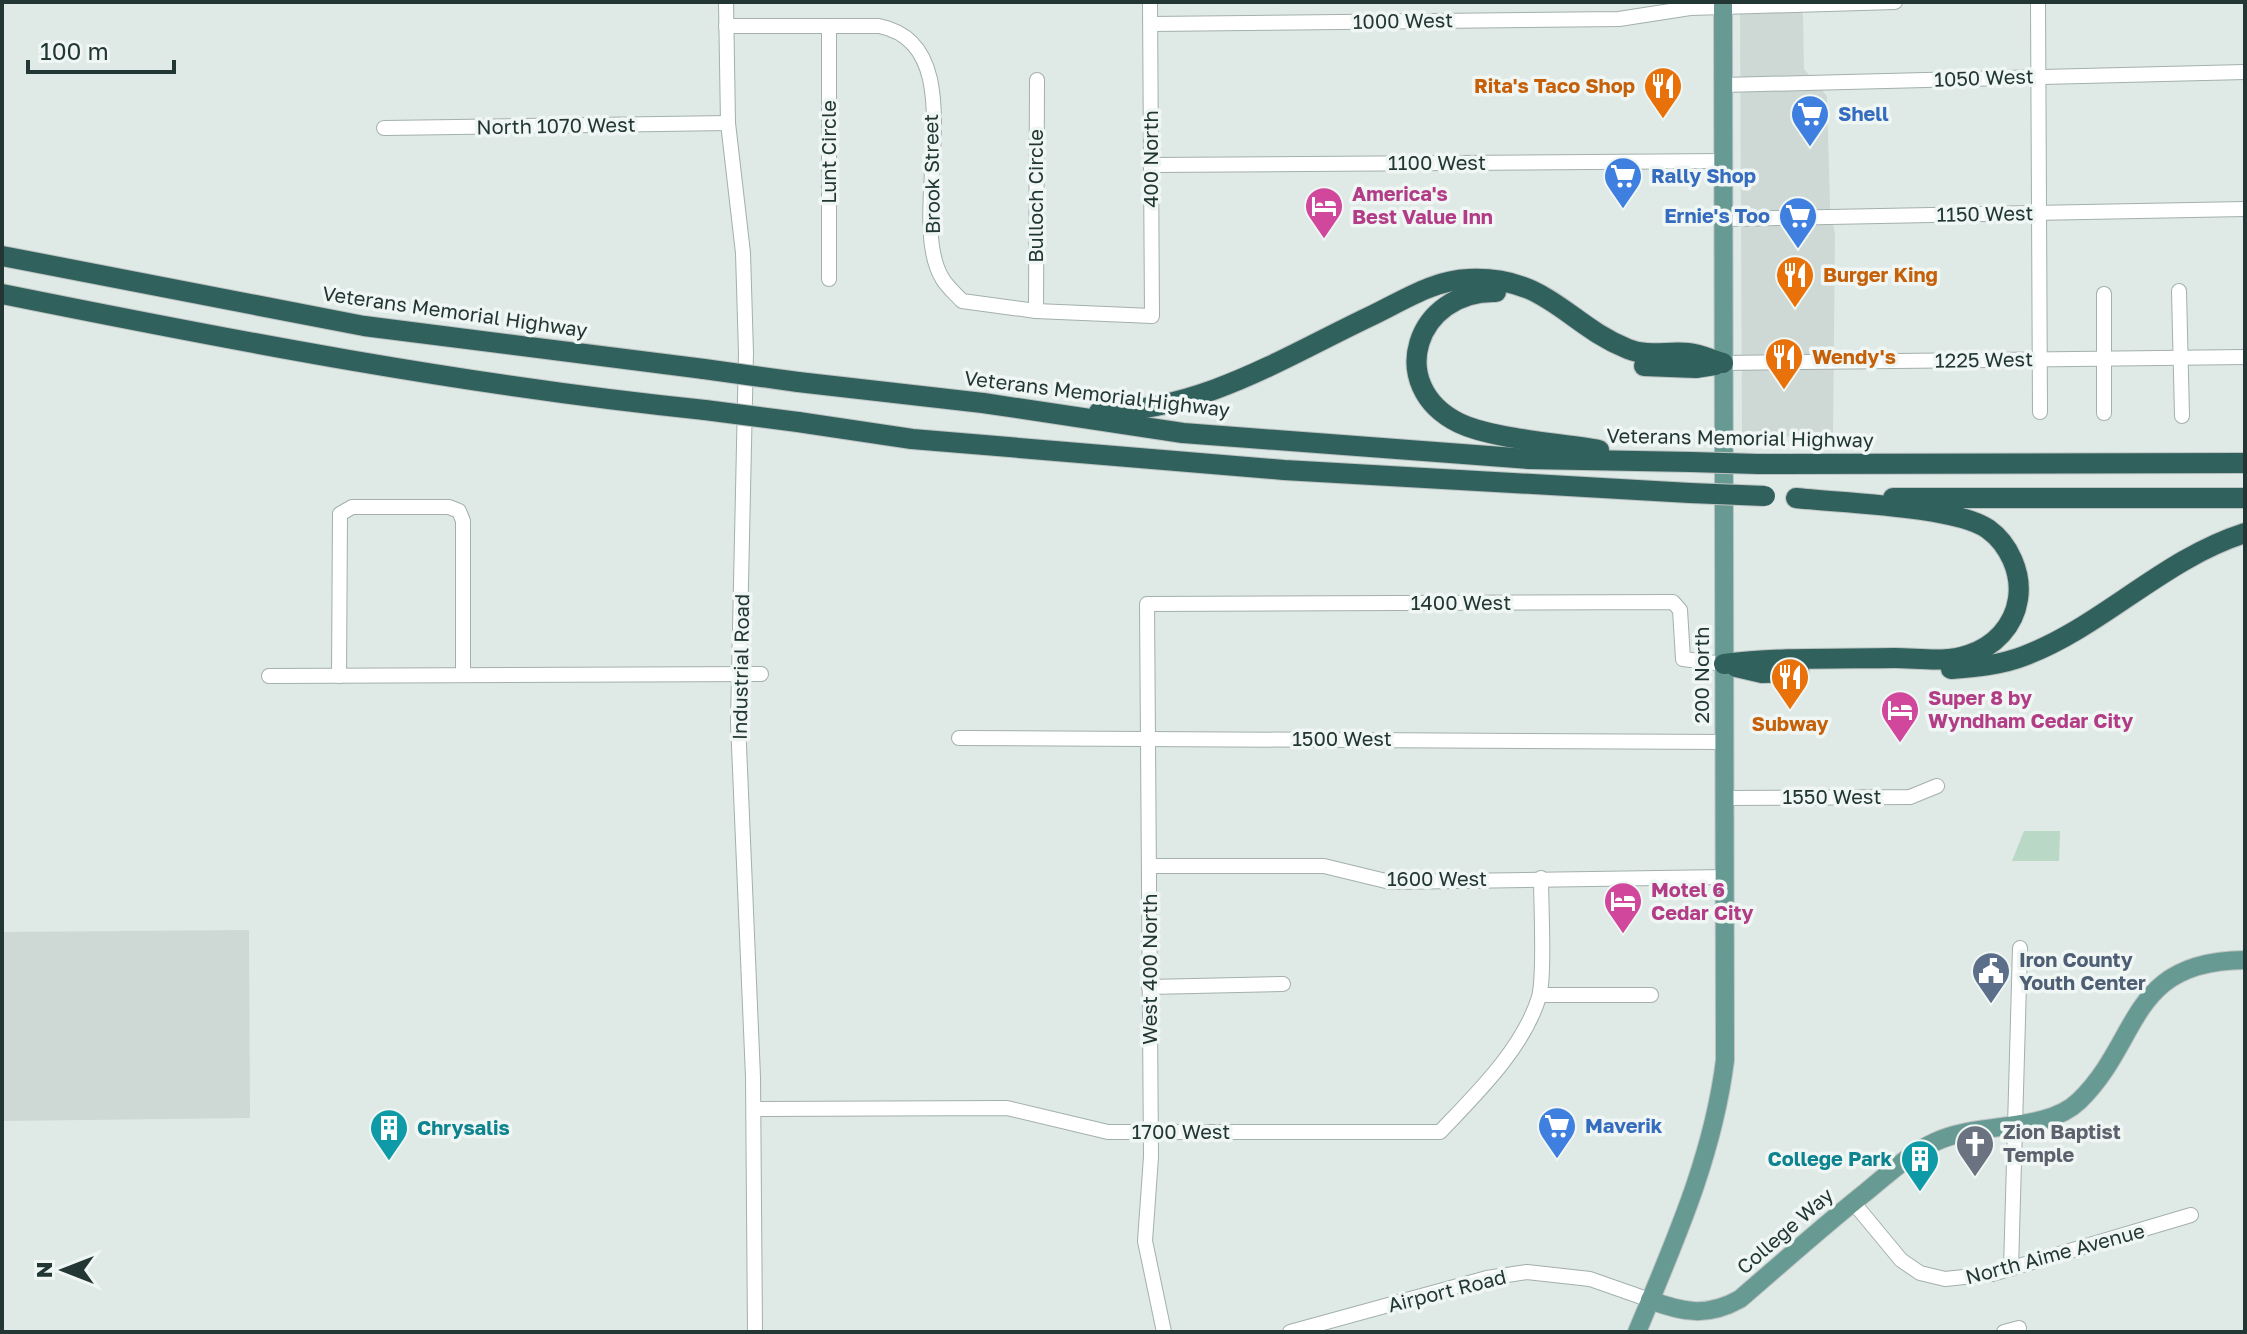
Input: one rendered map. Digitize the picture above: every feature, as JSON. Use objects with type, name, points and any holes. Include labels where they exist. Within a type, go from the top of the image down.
[{"type":"highway","name":"Veterans Memorial Highway","points":[[2,256],[364,326],[983,403],[1183,433],[1529,459],[1758,464],[2245,463]]},
{"type":"highway","points":[[983,403],[1066,412],[1112,412],[1169,403],[1241,381],[1412,294],[1467,279],[1519,284],[1549,297],[1612,341],[1637,352],[1690,353],[1723,363]]},
{"type":"highway","points":[[1661,461],[1479,429],[1458,422],[1438,406],[1422,382],[1417,349],[1427,323],[1450,300],[1480,291],[1497,292],[1528,298],[1544,306],[1608,352],[1637,365],[1696,368],[1723,363]]},
{"type":"highway","points":[[2,294],[354,362],[604,399],[912,439],[1284,470],[1796,498],[1946,515],[1979,524],[1998,537],[2013,561],[2018,596],[2015,613],[2001,635],[1966,656],[1761,659],[1724,664]]},
{"type":"highway","points":[[1796,498],[2245,498]]},
{"type":"highway","points":[[1724,664],[1762,673],[1944,670],[2001,663],[2046,647],[2179,563],[2245,533]]},
{"type":"main road","name":"200 North","points":[[1637,1332],[1702,1170],[1721,1094],[1727,1011],[1723,5]]},
{"type":"main road","name":"College Way","points":[[1650,1300],[1692,1313],[1724,1308],[1740,1299],[1907,1158],[1934,1142],[1963,1131],[2059,1115],[2078,1102],[2095,1082],[2138,1011],[2170,978],[2196,966],[2245,960]]},
{"type":"street","name":"Industrial Road","points":[[726,2],[728,123],[743,253],[746,340],[739,759],[754,1109],[755,1332]]},
{"type":"street","name":"400 North","points":[[1150,2],[1152,316]]},
{"type":"street","name":"1000 West","points":[[1151,24],[1619,19],[1723,5],[1895,2]]},
{"type":"street","points":[[2038,2],[2040,412]]},
{"type":"street","name":"Brook Street","points":[[726,26],[888,28],[904,36],[921,53],[931,78],[933,247],[941,277],[962,301],[1036,311],[1152,316]]},
{"type":"street","name":"Lunt Circle","points":[[829,26],[829,279]]},
{"type":"street","name":"1050 West","points":[[1723,85],[2245,72]]},
{"type":"street","name":"Bulloch Circle","points":[[1036,311],[1037,80]]},
{"type":"street","name":"North 1070 West","points":[[384,128],[728,123]]},
{"type":"street","name":"1100 West","points":[[1151,165],[1723,161]]},
{"type":"street","name":"1150 West","points":[[1724,219],[2245,209]]},
{"type":"street","points":[[2179,291],[2182,416]]},
{"type":"street","points":[[2104,294],[2104,413]]},
{"type":"street","name":"1225 West","points":[[1723,363],[2245,357]]},
{"type":"street","points":[[339,676],[339,518],[342,511],[352,507],[449,507],[459,511],[463,521],[463,675]]},
{"type":"street","name":"1400 West","points":[[1147,604],[1673,602],[1680,610],[1680,653],[1683,659],[1724,664]]},
{"type":"street","name":"West 400 North","points":[[1147,604],[1151,1132],[1144,1228],[1164,1332]]},
{"type":"street","points":[[269,676],[761,674]]},
{"type":"street","name":"1500 West","points":[[959,738],[1725,742]]},
{"type":"street","name":"1550 West","points":[[1725,798],[1910,797],[1937,786]]},
{"type":"street","name":"1600 West","points":[[1149,866],[1324,866],[1390,882],[1726,877]]},
{"type":"street","name":"1700 West","points":[[754,1109],[1007,1108],[1099,1131],[1440,1132],[1484,1086],[1521,1032],[1540,995],[1541,878]]},
{"type":"street","points":[[2011,1269],[2020,948]]},
{"type":"street","points":[[1149,987],[1283,984]]},
{"type":"street","points":[[1540,995],[1651,995]]},
{"type":"street","name":"North Aime Avenue","points":[[1853,1202],[1891,1249],[1920,1273],[1945,1279],[1966,1279],[2011,1269],[2191,1215]]},
{"type":"street","name":"Airport Road","points":[[1290,1332],[1487,1278],[1527,1272],[1590,1279],[1650,1300]]},
{"type":"shaded area","points":[[1740,2],[1798,2],[1803,15],[1804,69],[1827,96],[1830,206],[1835,234],[1833,435],[1742,438]]},
{"type":"shaded area","points":[[249,930],[250,1118],[2,1121],[2,932]]},
{"type":"green space","points":[[2024,831],[2060,831],[2059,861],[2012,861]]},
{"type":"place","name":"Rita's Taco Shop","points":[[1663,120]]},
{"type":"place","name":"Shell","points":[[1810,148]]},
{"type":"place","name":"Rally Shop","points":[[1623,210]]},
{"type":"place","name":"America's Best Value Inn","points":[[1324,240]]},
{"type":"place","name":"Ernie's Too","points":[[1798,250]]},
{"type":"place","name":"Burger King","points":[[1795,309]]},
{"type":"place","name":"Wendy's","points":[[1784,391]]},
{"type":"place","name":"Subway","points":[[1790,711]]},
{"type":"place","name":"Super 8 by Wyndham Cedar City","points":[[1900,744]]},
{"type":"place","name":"Motel 6 Cedar City","points":[[1623,935]]},
{"type":"place","name":"Iron County Youth Center","points":[[1991,1005]]},
{"type":"place","name":"Maverik","points":[[1557,1160]]},
{"type":"place","name":"Chrysalis","points":[[389,1162]]},
{"type":"place","name":"Zion Baptist Temple","points":[[1975,1178]]},
{"type":"place","name":"College Park","points":[[1920,1193]]}]
